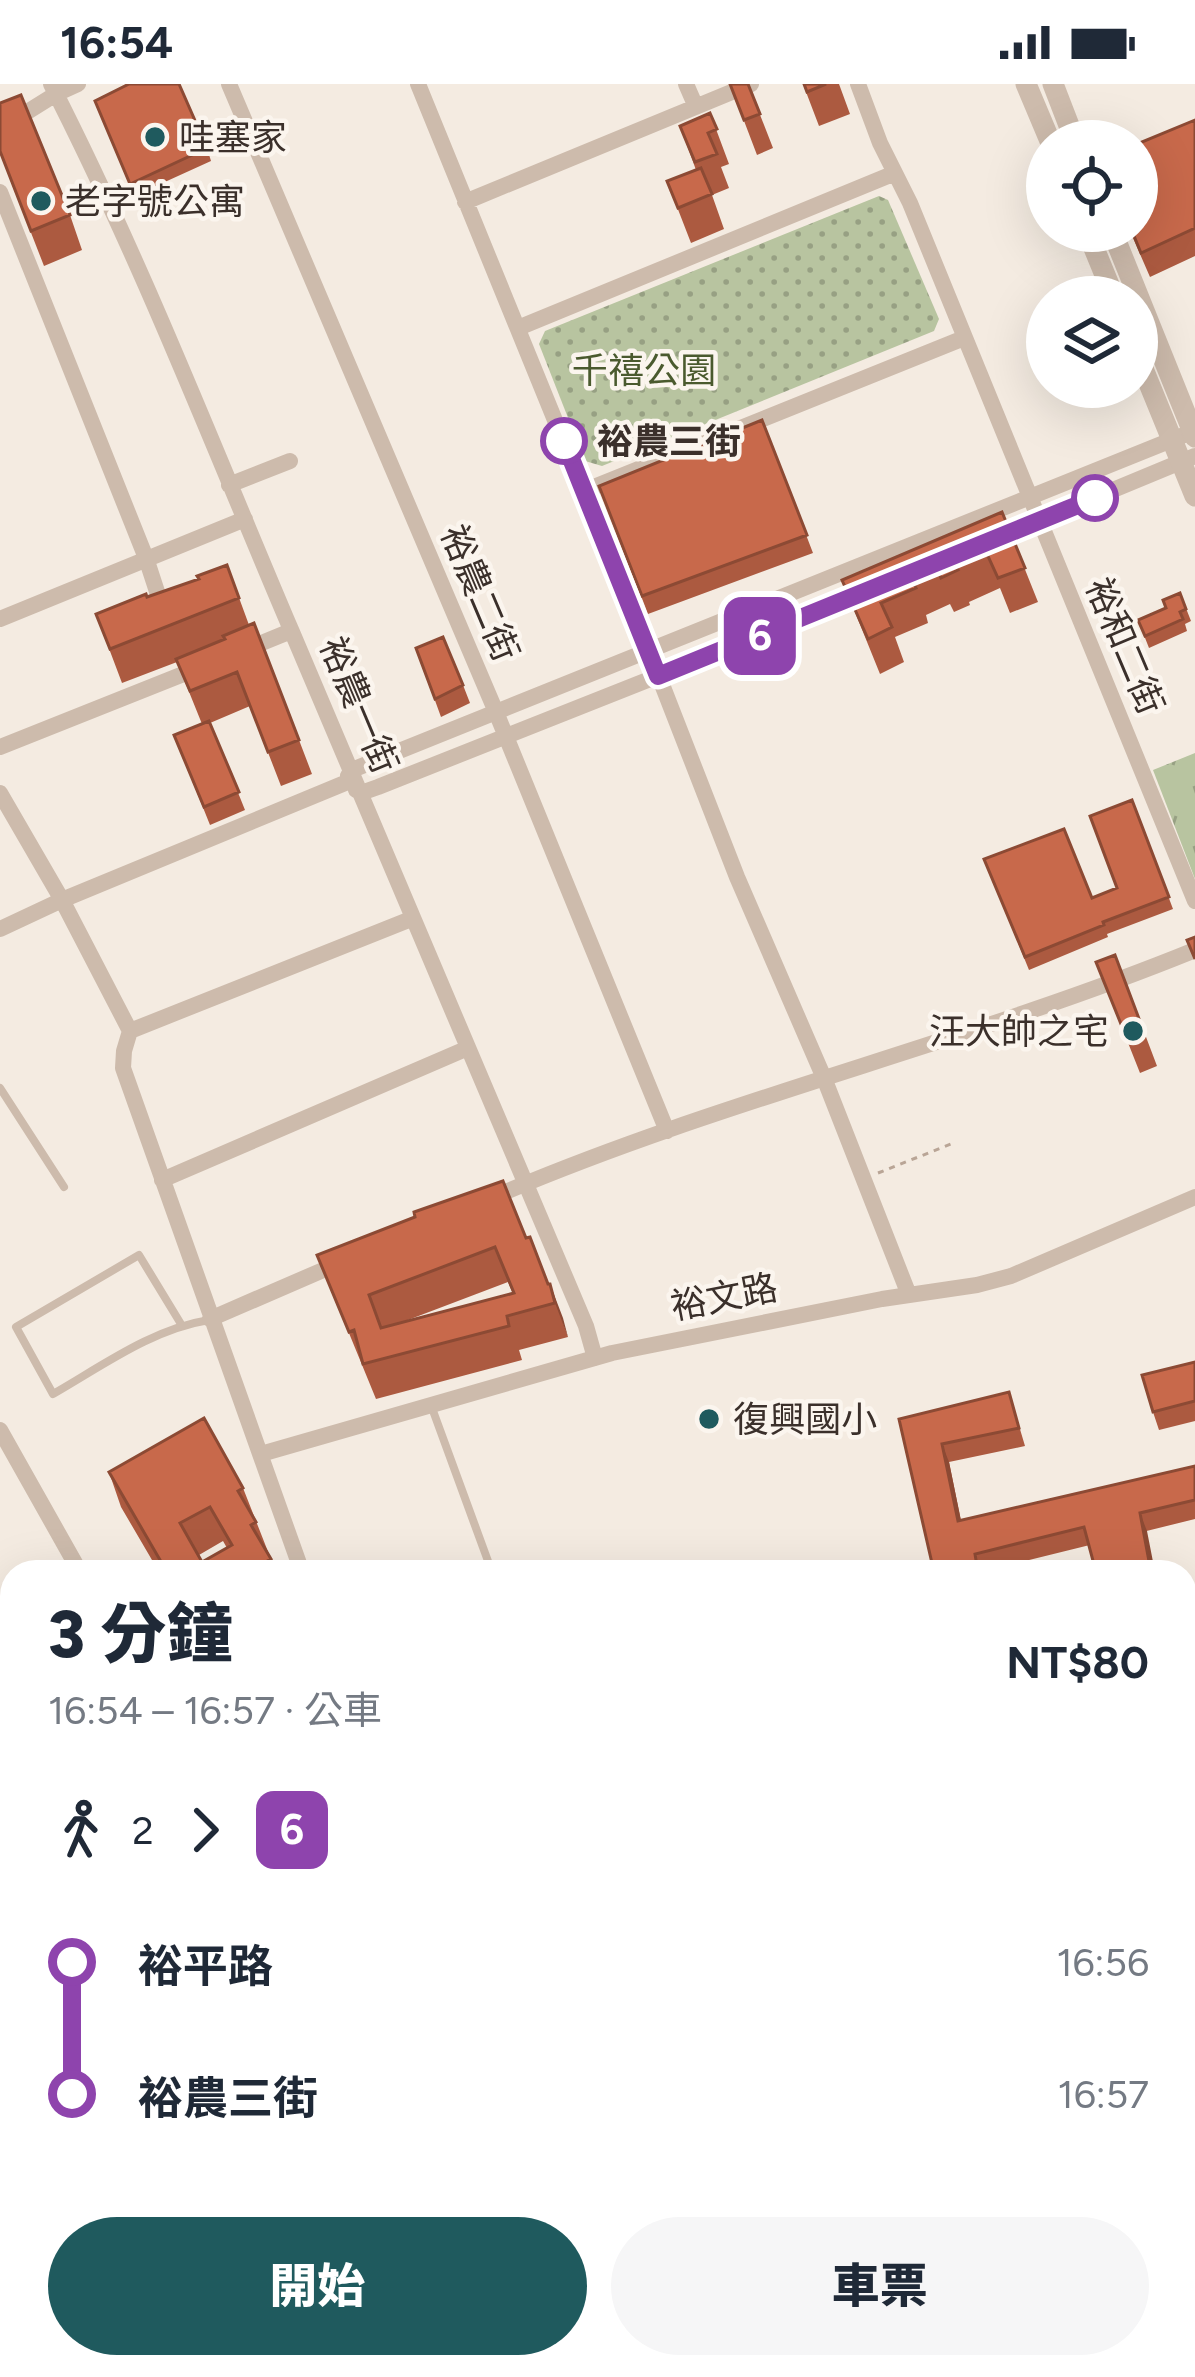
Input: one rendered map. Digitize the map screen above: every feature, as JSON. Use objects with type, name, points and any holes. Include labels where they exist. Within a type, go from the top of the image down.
[{"type":"street","points":[[0,128],[54,89],[78,84]]},
{"type":"street","name":"裕農二街","points":[[229,84],[496,712],[667,1131]]},
{"type":"street","points":[[418,84],[909,1295]]},
{"type":"street","points":[[686,84],[695,107]]},
{"type":"street","points":[[465,202],[751,84]]},
{"type":"street","name":"裕和二街","points":[[858,84],[1195,901]]},
{"type":"street","points":[[1026,84],[1041,120]]},
{"type":"street","points":[[1053,84],[1067,120]]},
{"type":"street","name":"裕農一街","points":[[54,89],[125,235],[586,1326],[595,1358]]},
{"type":"street","points":[[518,328],[895,173]]},
{"type":"street","points":[[0,192],[164,612]]},
{"type":"street","points":[[1120,252],[1189,435],[1195,496]]},
{"type":"street","points":[[584,490],[964,338]]},
{"type":"street","points":[[1158,387],[1189,435]]},
{"type":"street","points":[[0,929],[353,782],[496,712],[1189,435]]},
{"type":"street","points":[[977,547],[1188,459]]},
{"type":"street","points":[[230,485],[290,461]]},
{"type":"street","points":[[0,619],[245,519]]},
{"type":"street","points":[[353,782],[506,736],[873,590]]},
{"type":"street","points":[[229,656],[291,631]]},
{"type":"street","points":[[0,747],[208,664]]},
{"type":"street","points":[[0,793],[130,1031],[123,1068],[298,1560]]},
{"type":"street","points":[[130,1031],[411,919]]},
{"type":"street","points":[[466,1208],[667,1131],[1030,1012],[1195,950]]},
{"type":"street","points":[[162,1180],[468,1048]]},
{"type":"street","name":"裕文路","points":[[261,1454],[595,1358],[1011,1276],[1195,1197]]},
{"type":"street","points":[[210,1319],[360,1255]]},
{"type":"street","points":[[0,1430],[73,1560]]},
{"type":"lane","points":[[0,1088],[64,1187]]},
{"type":"lane","points":[[181,1324],[139,1255],[16,1327],[53,1394],[181,1324],[210,1319]]},
{"type":"lane","points":[[432,1406],[488,1560]]},
{"type":"path","points":[[865,1178],[956,1142]]},
{"type":"green space","name":"千禧公園","points":[[879,196],[888,200],[939,319],[934,331],[602,466],[585,461],[539,344],[545,331]]},
{"type":"green space","points":[[1195,753],[1195,879],[1153,770]]},
{"type":"building","name":"哇塞家","points":[[129,84],[179,84],[207,148],[130,184],[95,101]]},
{"type":"building","points":[[730,84],[748,84],[760,114],[744,120]]},
{"type":"building","name":"老字號公寓","points":[[21,95],[70,215],[31,231],[0,151],[0,103]]},
{"type":"building","points":[[710,113],[717,129],[708,133],[717,154],[695,162],[680,126]]},
{"type":"building","points":[[1195,120],[1195,228],[1158,245],[1158,135]]},
{"type":"building","points":[[701,168],[712,194],[678,208],[667,181]]},
{"type":"building","points":[[762,420],[807,535],[642,596],[599,486]]},
{"type":"building","points":[[1002,512],[1025,568],[998,578],[987,554],[941,578],[938,570],[912,580],[916,588],[881,603],[892,627],[868,639],[842,580]]},
{"type":"building","points":[[227,565],[239,598],[110,649],[96,614]]},
{"type":"building","points":[[1180,593],[1186,609],[1180,612],[1183,619],[1145,636],[1138,620],[1166,608],[1163,600]]},
{"type":"building","points":[[254,623],[299,740],[268,752],[237,672],[190,691],[176,659]]},
{"type":"building","points":[[443,637],[463,685],[435,699],[416,648]]},
{"type":"building","points":[[209,721],[239,792],[204,807],[174,735]]},
{"type":"building","points":[[1132,800],[1169,897],[1025,957],[984,859],[1064,829],[1092,898],[1117,888],[1090,816]]},
{"type":"building","points":[[1115,955],[1144,1032],[1127,1039],[1096,962]]},
{"type":"building","points":[[503,1181],[555,1303],[507,1316],[509,1326],[363,1364],[354,1330],[349,1332],[317,1255],[415,1217],[414,1212]],"holes":[[[495,1247],[514,1293],[381,1328],[369,1295]]]},
{"type":"building","points":[[1195,1362],[1195,1401],[1153,1412],[1142,1375]]},
{"type":"building","points":[[1009,1392],[1019,1428],[942,1444],[958,1521],[1195,1466],[1195,1500],[1140,1513],[1149,1560],[1093,1560],[1084,1527],[975,1554],[976,1560],[931,1560],[899,1419]]},
{"type":"building","points":[[204,1418],[243,1488],[238,1491],[256,1522],[251,1525],[271,1559],[206,1560],[232,1545],[210,1507],[180,1523],[201,1560],[160,1560],[109,1472]]},
{"type":"bus line","name":"6","points":[[564,441],[658,676],[1095,498]]},
{"type":"place","name":"哇塞家","points":[[155,137]]},
{"type":"place","name":"老字號公寓","points":[[41,201]]},
{"type":"place","name":"裕農三街","points":[[564,441]]},
{"type":"place","name":"汪大帥之宅","points":[[1133,1031]]},
{"type":"place","name":"復興國小","points":[[709,1419]]}]
